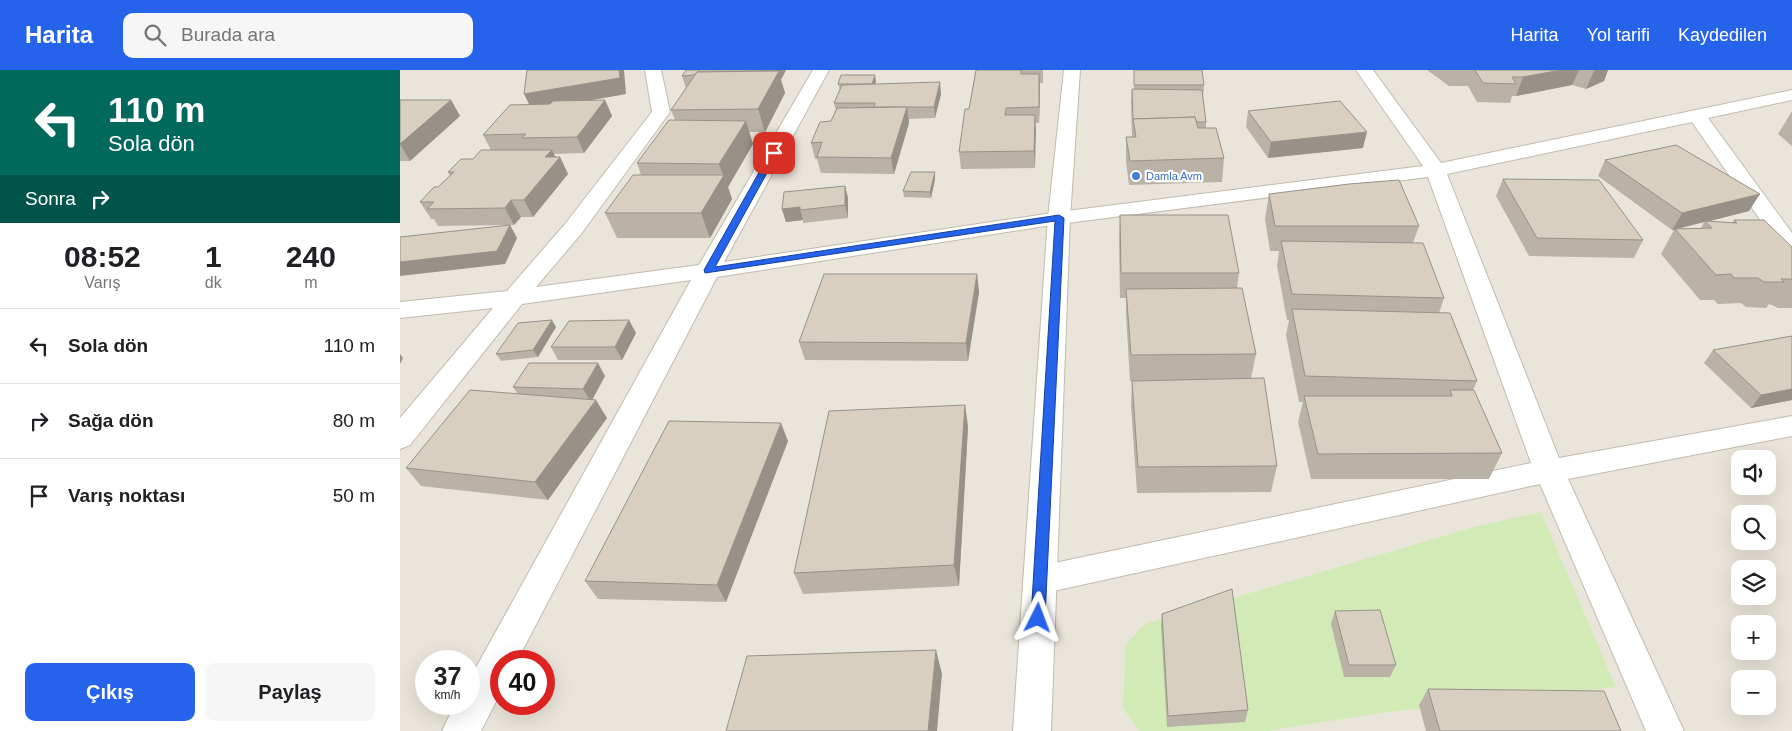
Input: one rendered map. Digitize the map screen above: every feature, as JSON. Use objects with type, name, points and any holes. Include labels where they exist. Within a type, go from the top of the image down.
[{"type":"street","points":[[400,438],[573,229],[661,112],[653,70]]},
{"type":"street","points":[[461,731],[708,270],[821,70]]},
{"type":"street","points":[[1032,731],[1059,218],[1072,70]]},
{"type":"street","points":[[1364,70],[1436,170],[1550,471],[1665,731]]},
{"type":"street","points":[[400,310],[514,298],[1059,218],[1436,170],[1792,95]]},
{"type":"street","points":[[1697,116],[1792,249]]},
{"type":"street","points":[[1040,580],[1550,471],[1792,426]]},
{"type":"shaded area","points":[[400,70],[1792,70],[1792,731],[400,731]]},
{"type":"green space","points":[[1541,512],[1616,687],[1380,713],[1267,731],[1139,731],[1123,708],[1126,644],[1145,624],[1474,527]]},
{"type":"building","points":[[527,70],[619,70],[620,78],[524,94]]},
{"type":"building","points":[[686,70],[772,70],[697,72],[695,75],[682,76]]},
{"type":"building","points":[[976,70],[1021,70],[1021,74],[1039,74],[1039,107],[1006,108],[1005,115],[1035,115],[1034,151],[959,152],[965,109],[969,109]]},
{"type":"building","points":[[1134,70],[1202,70],[1204,85],[1134,85]]},
{"type":"building","points":[[1475,70],[1561,70],[1523,77],[1512,77],[1516,84],[1483,83]]},
{"type":"building","points":[[779,71],[758,109],[671,110],[697,72]]},
{"type":"building","points":[[841,75],[875,75],[872,84],[838,84]]},
{"type":"building","points":[[940,82],[934,107],[874,107],[875,103],[834,103],[842,85]]},
{"type":"building","points":[[1132,89],[1202,90],[1206,122],[1196,122],[1195,117],[1133,119],[1133,121]]},
{"type":"building","points":[[400,100],[451,100],[400,144]]},
{"type":"building","points":[[605,100],[577,137],[522,138],[526,134],[483,135],[510,105],[550,104],[553,101]]},
{"type":"building","points":[[1340,101],[1367,132],[1271,142],[1248,111]]},
{"type":"building","points":[[907,107],[891,158],[817,157],[822,142],[811,143],[820,122],[831,121],[837,108]]},
{"type":"building","points":[[1195,117],[1198,128],[1216,128],[1224,158],[1130,161],[1126,137],[1136,137],[1133,119]]},
{"type":"building","points":[[669,120],[746,121],[719,164],[637,163]]},
{"type":"building","points":[[1676,145],[1760,194],[1682,213],[1605,160]]},
{"type":"building","points":[[481,150],[552,150],[545,157],[560,157],[524,200],[511,200],[505,208],[427,209],[434,202],[420,202],[434,187],[438,187],[454,172],[448,172],[461,159],[473,159]]},
{"type":"building","points":[[911,172],[935,172],[930,192],[903,191]]},
{"type":"building","points":[[633,175],[724,175],[701,213],[605,213]]},
{"type":"building","points":[[1503,179],[1599,180],[1643,240],[1537,238]]},
{"type":"building","points":[[1399,180],[1419,226],[1275,226],[1269,194]]},
{"type":"building","points":[[845,186],[845,205],[800,210],[800,207],[782,209],[784,192]]},
{"type":"building","points":[[1120,215],[1228,215],[1239,273],[1121,273]]},
{"type":"building","points":[[1734,220],[1764,220],[1792,247],[1792,280],[1781,279],[1784,282],[1764,282],[1758,278],[1734,278],[1731,274],[1716,275],[1675,229],[1712,228],[1705,221],[1737,223]]},
{"type":"building","points":[[510,225],[497,251],[400,262],[400,237]]},
{"type":"building","points":[[1281,241],[1423,243],[1444,298],[1292,294]]},
{"type":"building","points":[[824,274],[977,274],[966,343],[799,342]]},
{"type":"building","points":[[1242,288],[1256,354],[1131,355],[1126,289]]},
{"type":"building","points":[[1292,309],[1450,313],[1477,381],[1305,376]]},
{"type":"building","points":[[552,320],[533,350],[496,354],[518,323]]},
{"type":"building","points":[[629,320],[615,347],[551,347],[569,321]]},
{"type":"building","points":[[1792,336],[1792,389],[1761,395],[1713,350]]},
{"type":"building","points":[[529,363],[598,363],[583,389],[513,387]]},
{"type":"building","points":[[1264,378],[1277,466],[1138,467],[1132,381]]},
{"type":"building","points":[[470,390],[596,400],[535,482],[406,468]]},
{"type":"building","points":[[1450,390],[1474,390],[1502,453],[1318,454],[1304,396],[1452,396]]},
{"type":"building","points":[[965,405],[954,565],[794,573],[829,411]]},
{"type":"building","points":[[669,421],[781,423],[717,585],[585,581]]},
{"type":"building","points":[[1232,589],[1248,710],[1168,716],[1162,614]]},
{"type":"building","points":[[1380,610],[1396,665],[1349,665],[1335,611]]},
{"type":"building","points":[[936,650],[928,731],[726,731],[747,656]]},
{"type":"building","points":[[1428,689],[1604,691],[1621,731],[1440,731]]},
{"type":"place","name":"Damla Avm","points":[[1136,176]]},
{"type":"route","points":[[774,153],[708,270],[1059,218],[1038,618]]}]
